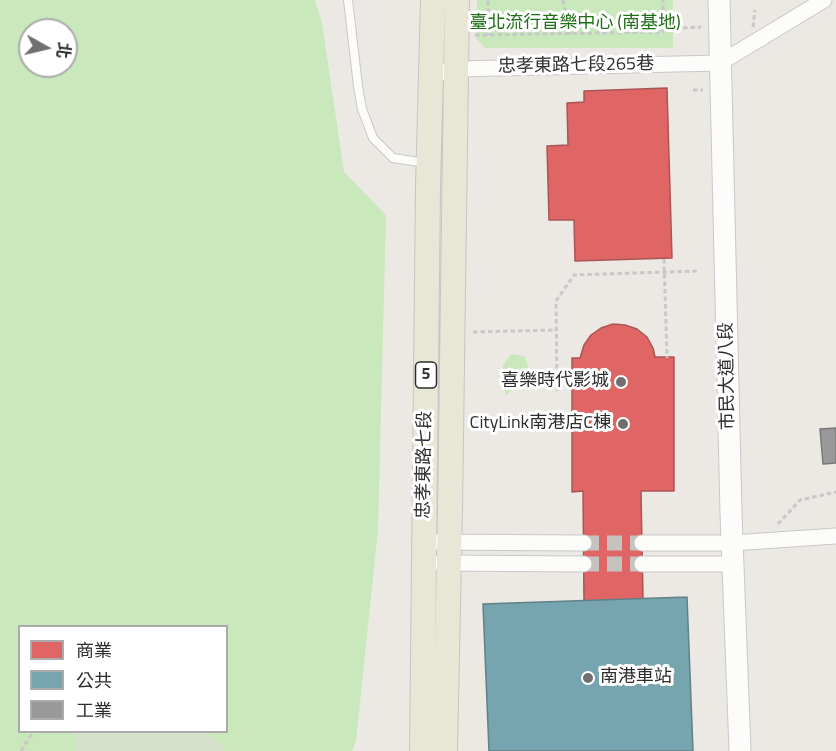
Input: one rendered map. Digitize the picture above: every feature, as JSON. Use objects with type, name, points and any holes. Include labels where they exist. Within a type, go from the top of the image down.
[{"type":"main road","name":"忠孝東路七段","points":[[433,0],[432,75],[442,164],[449,553],[445,751]]},
{"type":"main road","name":"忠孝東路七段","points":[[422,751],[423,552],[442,164],[456,69],[457,0]]},
{"type":"street","name":"市民大道八段","points":[[705,0],[713,63],[726,553],[726,751]]},
{"type":"street","name":"市民大道八段","points":[[713,63],[719,0]]},
{"type":"street","points":[[713,63],[824,0]]},
{"type":"street","name":"忠孝東路七段265巷","points":[[432,75],[456,69],[713,63]]},
{"type":"street","points":[[642,564],[726,553],[763,541],[836,536]]},
{"type":"street","points":[[449,553],[584,543]]},
{"type":"street","points":[[642,543],[726,553]]},
{"type":"street","points":[[423,552],[584,564]]},
{"type":"street","name":"市民大道八段","points":[[726,553],[740,751]]},
{"type":"lane","points":[[348,0],[362,109],[373,138],[393,158],[442,164]]},
{"type":"path","points":[[488,0],[488,35]]},
{"type":"path","points":[[563,0],[572,34]]},
{"type":"path","points":[[474,35],[663,32],[663,0]]},
{"type":"path","points":[[664,259],[667,358]]},
{"type":"path","points":[[557,391],[556,301],[574,275],[697,271]]},
{"type":"path","points":[[473,332],[556,330]]},
{"type":"path","points":[[763,541],[800,500],[836,492]]},
{"type":"path","points":[[21,751],[32,733]]},
{"type":"green space","points":[[0,0],[315,0],[322,23],[344,172],[386,215],[378,530],[356,741],[352,751],[0,751]]},
{"type":"green space","name":"臺北流行音樂中心 (南基地)","points":[[477,0],[673,0],[673,48],[485,48],[476,38]]},
{"type":"green space","points":[[511,354],[524,356],[529,368],[526,376],[507,395],[503,365]]},
{"type":"green space","points":[[76,733],[208,733],[227,751],[75,751]]},
{"type":"building: 商業","points":[[667,88],[672,258],[575,261],[574,220],[549,220],[547,146],[568,145],[567,103],[584,102],[584,91]]},
{"type":"building: 商業","name":"CityLink南港店C棟","points":[[613,324],[637,329],[647,337],[655,357],[674,357],[674,491],[641,491],[643,599],[584,601],[583,491],[572,492],[572,358],[580,358],[584,345],[591,335]]},
{"type":"building: 公共","name":"南港車站","points":[[687,597],[693,751],[489,751],[483,604]]},
{"type":"building: 工業","points":[[836,428],[836,463],[823,464],[820,429]]},
{"type":"tunnel","points":[[584,543],[642,543]]},
{"type":"tunnel","points":[[584,564],[642,564]]},
{"type":"place","name":"喜樂時代影城","points":[[621,382]]},
{"type":"place","name":"CityLink南港店C棟","points":[[623,424]]},
{"type":"place","name":"南港車站","points":[[588,678]]}]
